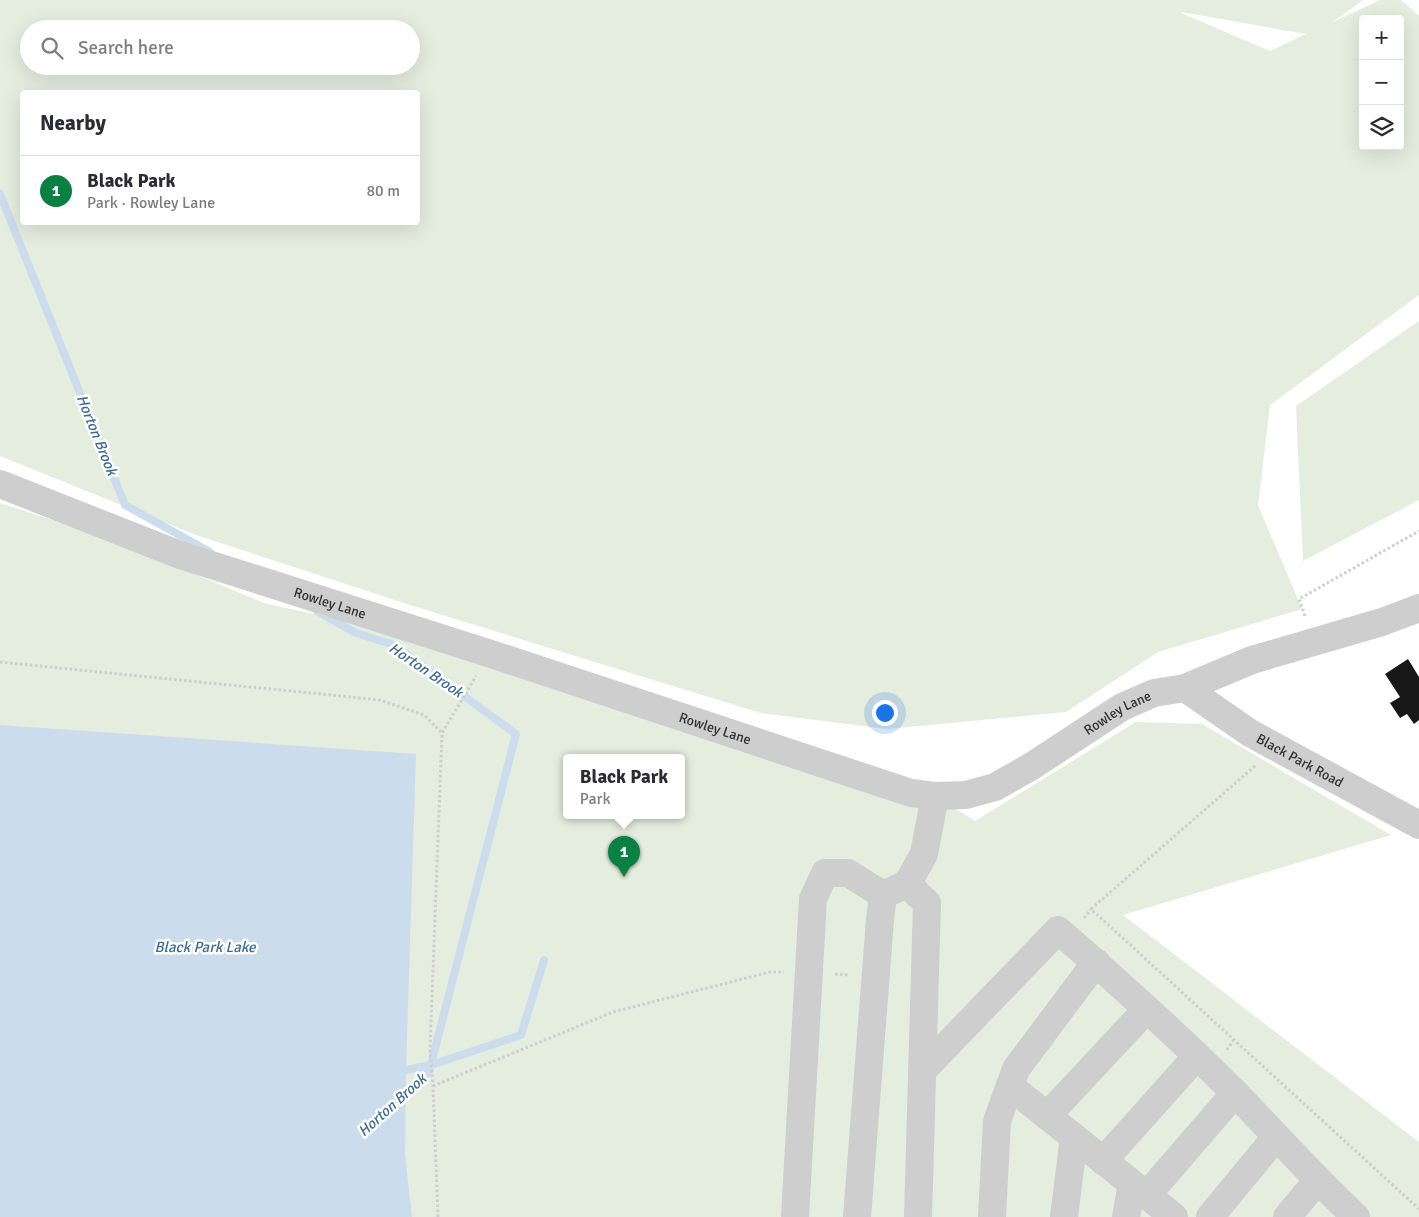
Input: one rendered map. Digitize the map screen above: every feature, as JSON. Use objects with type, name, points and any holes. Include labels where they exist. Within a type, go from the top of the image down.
[{"type":"street","name":"Rowley Lane","points":[[0,484],[180,555],[488,654],[911,794],[935,796],[966,795],[995,787],[1032,766],[1122,707],[1154,693],[1185,688],[1252,660],[1382,622],[1419,608]]},
{"type":"street","name":"Black Park Road","points":[[1185,688],[1250,732],[1419,826]]},
{"type":"street","points":[[857,1217],[876,977],[895,889],[924,854],[935,796]]},
{"type":"street","points":[[795,1217],[813,899],[825,873],[848,873],[895,889],[927,903],[918,1217]]},
{"type":"street","points":[[922,1071],[1058,930],[1096,962],[1197,1056],[1235,1093],[1317,1181],[1356,1217]]},
{"type":"street","points":[[992,1217],[997,1121],[1016,1070],[1096,962]]},
{"type":"street","points":[[1047,1116],[1146,1010]]},
{"type":"street","points":[[1103,1161],[1197,1056]]},
{"type":"street","points":[[1011,1087],[1174,1217]]},
{"type":"street","points":[[1126,1217],[1139,1190],[1235,1093]]},
{"type":"street","points":[[1064,1217],[1074,1137]]},
{"type":"street","points":[[1210,1217],[1276,1137]]},
{"type":"street","points":[[1286,1217],[1317,1181]]},
{"type":"path","points":[[1299,599],[1419,531]]},
{"type":"path","points":[[438,1217],[430,1049],[442,732],[488,654]]},
{"type":"path","points":[[0,662],[380,700],[424,716],[442,732]]},
{"type":"path","points":[[1276,747],[1091,909],[1419,1209]]},
{"type":"path","points":[[433,1086],[613,1012],[770,972],[809,972],[876,977]]},
{"type":"shaded area","points":[[0,0],[1363,0],[1333,22],[1380,0],[1401,0],[1419,16],[1419,295],[1270,405],[1258,505],[1302,609],[1158,652],[1066,712],[887,729],[761,713],[410,605],[193,534],[0,456]],"holes":[[[1181,12],[1306,34],[1270,51]]]},
{"type":"shaded area","points":[[1419,321],[1419,500],[1303,561],[1296,406]]},
{"type":"shaded area","points":[[0,503],[114,540],[264,603],[488,653],[935,796],[975,821],[1136,722],[1202,724],[1391,835],[1123,915],[1419,1142],[1419,1217],[0,1217]]},
{"type":"water","name":"Black Park Lake","points":[[0,725],[416,754],[405,1154],[412,1217],[0,1217]]},
{"type":"building","points":[[1408,659],[1419,677],[1419,720],[1414,724],[1407,714],[1400,718],[1390,703],[1400,697],[1385,674]]},
{"type":"waterway","name":"Horton Brook","points":[[0,194],[125,505],[210,552]]},
{"type":"waterway","name":"Horton Brook","points":[[317,611],[356,633],[394,645],[516,734],[429,1072],[399,1099]]},
{"type":"waterway","points":[[406,1070],[431,1065],[521,1035],[544,960]]},
{"type":"place","name":"Black Park","points":[[624,877]]}]
